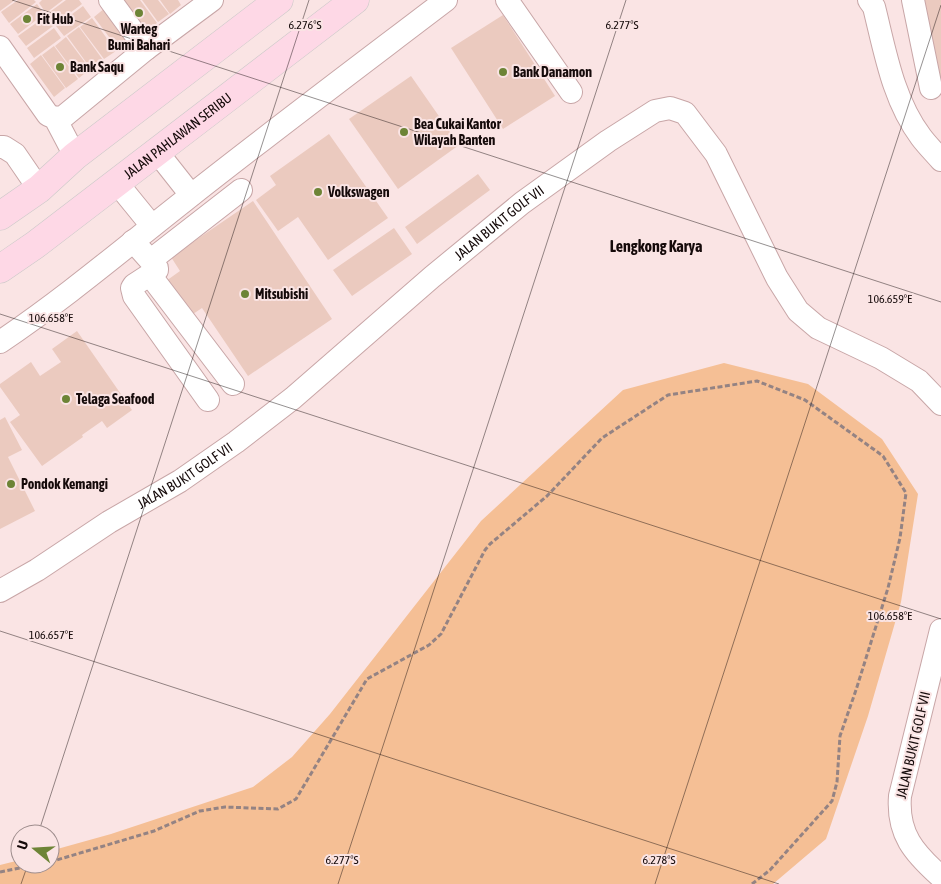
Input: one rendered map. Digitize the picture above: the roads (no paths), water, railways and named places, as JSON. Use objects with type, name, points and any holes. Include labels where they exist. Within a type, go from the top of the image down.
[{"type":"main road","points":[[0,216],[39,189],[75,156],[279,0]]},
{"type":"main road","name":"JALAN PAHLAWAN SERIBU","points":[[0,268],[35,245],[355,0]]},
{"type":"street","points":[[110,0],[146,49]]},
{"type":"street","points":[[0,47],[48,115],[54,118],[63,117],[146,49],[212,0]]},
{"type":"street","points":[[0,342],[78,286],[191,195],[446,0]]},
{"type":"street","points":[[507,0],[570,92]]},
{"type":"street","points":[[913,0],[931,88]]},
{"type":"street","points":[[873,2],[889,68],[902,104],[920,136],[941,160]]},
{"type":"street","name":"JALAN BUKIT GOLF VII","points":[[0,591],[37,570],[109,522],[180,481],[236,442],[293,398],[432,277],[522,203],[608,141],[655,111],[670,108],[685,113],[716,154],[777,278],[798,311],[818,328],[881,358],[919,381],[941,404]]},
{"type":"street","points":[[54,118],[75,156]]},
{"type":"street","points":[[0,148],[4,147],[15,154],[39,189]]},
{"type":"street","points":[[156,152],[191,195]]},
{"type":"street","points":[[117,183],[152,226]]},
{"type":"street","points":[[208,400],[134,296],[132,288],[150,267],[241,190]]},
{"type":"street","points":[[133,241],[233,384]]},
{"type":"street","name":"JALAN BUKIT GOLF VII","points":[[941,630],[900,796],[899,811],[907,840],[941,878]]},
{"type":"place","name":"Warteg Bumi Bahari","points":[[139,13]]},
{"type":"place","name":"Fit Hub","points":[[27,19]]},
{"type":"place","name":"Bank Saqu","points":[[60,67]]},
{"type":"place","name":"Bank Danamon","points":[[503,72]]},
{"type":"place","name":"Bea Cukai Kantor Wilayah Banten","points":[[404,132]]},
{"type":"place","name":"Volkswagen","points":[[318,192]]},
{"type":"place","name":"Mitsubishi","points":[[245,294]]},
{"type":"place","name":"Telaga Seafood","points":[[66,399]]},
{"type":"place","name":"Pondok Kemangi","points":[[11,484]]},
{"type":"district","name":"Lengkong Karya","points":[[656,246]]}]
